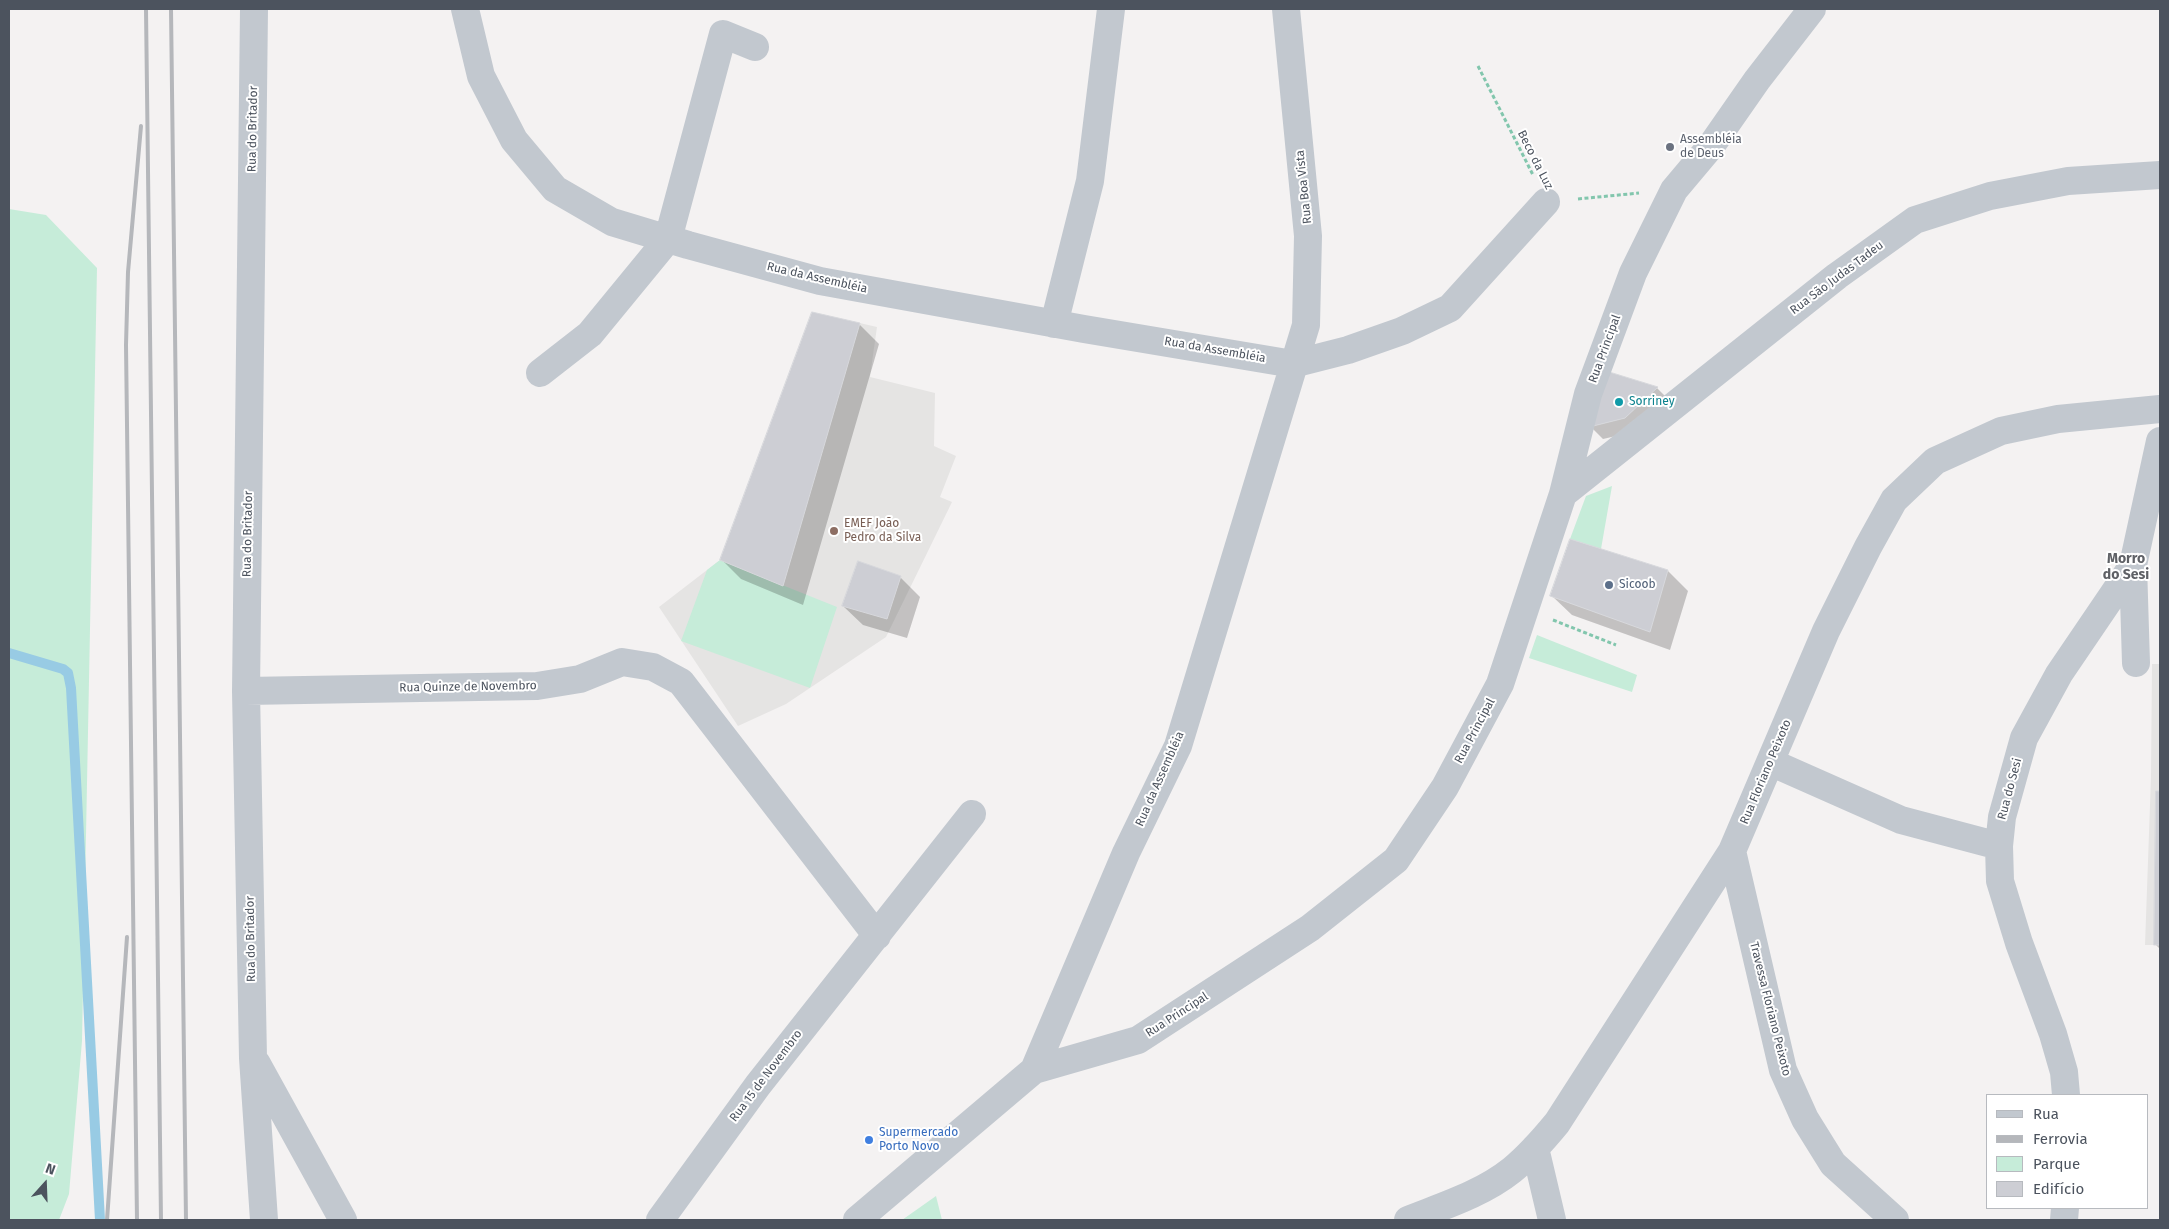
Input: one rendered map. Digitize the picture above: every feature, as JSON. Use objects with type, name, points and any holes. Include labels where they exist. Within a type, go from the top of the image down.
[{"type":"street","name":"Rua do Britador","points":[[254,9],[246,691],[253,1058],[264,1220]]},
{"type":"street","name":"Rua da Assembléia","points":[[465,9],[481,76],[514,140],[554,189],[612,222],[820,281],[1054,324],[1293,364],[1348,350],[1402,332],[1450,308],[1546,202]]},
{"type":"street","points":[[1054,324],[1090,181],[1111,9]]},
{"type":"street","name":"Rua Boa Vista","points":[[1286,9],[1308,236],[1306,325],[1293,364]]},
{"type":"street","name":"Rua Principal","points":[[857,1220],[1034,1070],[1138,1040],[1310,928],[1396,860],[1445,787],[1500,684],[1563,494],[1588,394],[1633,273],[1674,190],[1712,146],[1757,80],[1812,9]]},
{"type":"street","points":[[540,373],[590,334],[668,239],[724,34],[755,47]]},
{"type":"street","name":"Rua São Judas Tadeu","points":[[1563,494],[1837,276],[1915,220],[1990,196],[2068,181],[2160,175]]},
{"type":"street","name":"Rua da Assembléia","points":[[1034,1070],[1126,853],[1178,746],[1293,364]]},
{"type":"street","name":"Rua Floriano Peixoto","points":[[1408,1220],[1480,1190],[1510,1171],[1535,1148],[1557,1123],[1732,851],[1826,631],[1868,546],[1894,500],[1935,461],[2001,432],[2058,419],[2160,409]]},
{"type":"street","name":"Rua do Sesi","points":[[2136,663],[2133,565],[2160,441]]},
{"type":"street","name":"Rua do Sesi","points":[[2066,1094],[2064,1072],[2053,1034],[2019,943],[2000,881],[1999,846],[2002,816],[2024,738],[2059,674],[2133,565]]},
{"type":"street","name":"Rua Quinze de Novembro","points":[[246,691],[537,686],[580,679],[622,662],[653,667],[681,682],[876,936]]},
{"type":"street","points":[[1770,762],[1901,820],[1999,846]]},
{"type":"street","name":"Rua 15 de Novembro","points":[[660,1220],[758,1085],[972,814]]},
{"type":"street","name":"Travessa Floriano Peixoto","points":[[1732,851],[1783,1070],[1805,1119],[1833,1164],[1895,1220]]},
{"type":"street","name":"Rua do Britador","points":[[253,1058],[343,1220]]},
{"type":"street","points":[[1535,1148],[1552,1220]]},
{"type":"path","name":"Beco da Luz","points":[[1478,66],[1546,202],[1674,190]]},
{"type":"path","points":[[1544,616],[1616,644]]},
{"type":"shaded area","name":"EMEF João Pedro da Silva","points":[[812,312],[877,327],[870,377],[935,393],[934,446],[956,456],[940,497],[952,502],[886,637],[786,704],[738,726],[659,607],[720,560]]},
{"type":"shaded area","points":[[2152,664],[2160,664],[2160,945],[2145,945],[2151,777]]},
{"type":"green space","points":[[9,209],[46,215],[97,268],[82,1041],[69,1194],[59,1220],[9,1220]]},
{"type":"green space","points":[[1612,486],[1601,549],[1570,539],[1586,496]]},
{"type":"green space","points":[[720,560],[837,607],[810,688],[681,641],[707,570]]},
{"type":"green space","points":[[1537,635],[1637,675],[1632,692],[1529,658]]},
{"type":"green space","points":[[936,1196],[942,1220],[902,1220]]},
{"type":"building","points":[[812,312],[860,323],[783,586],[720,560]]},
{"type":"building","name":"Sorriney","points":[[1606,371],[1658,387],[1625,418],[1589,427]]},
{"type":"building","points":[[1570,539],[1668,570],[1650,632],[1550,596]]},
{"type":"building","points":[[858,561],[901,576],[887,619],[842,606]]},
{"type":"building","points":[[2156,791],[2160,791],[2160,945],[2154,945]]},
{"type":"waterway","points":[[9,653],[63,669],[68,673],[71,688],[100,1220]]},
{"type":"railway","points":[[146,9],[161,1220]]},
{"type":"railway","points":[[171,9],[186,1220]]},
{"type":"railway","points":[[137,1220],[126,345],[128,272],[141,126]]},
{"type":"railway","points":[[107,1220],[127,937]]},
{"type":"place","name":"Assembléia de Deus","points":[[1670,147]]},
{"type":"place","name":"Sorriney","points":[[1619,402]]},
{"type":"place","name":"EMEF João Pedro da Silva","points":[[834,531]]},
{"type":"place","name":"Sicoob","points":[[1609,585]]},
{"type":"place","name":"Supermercado Porto Novo","points":[[869,1140]]},
{"type":"district","name":"Morro do Sesi","points":[[2126,568]]}]
